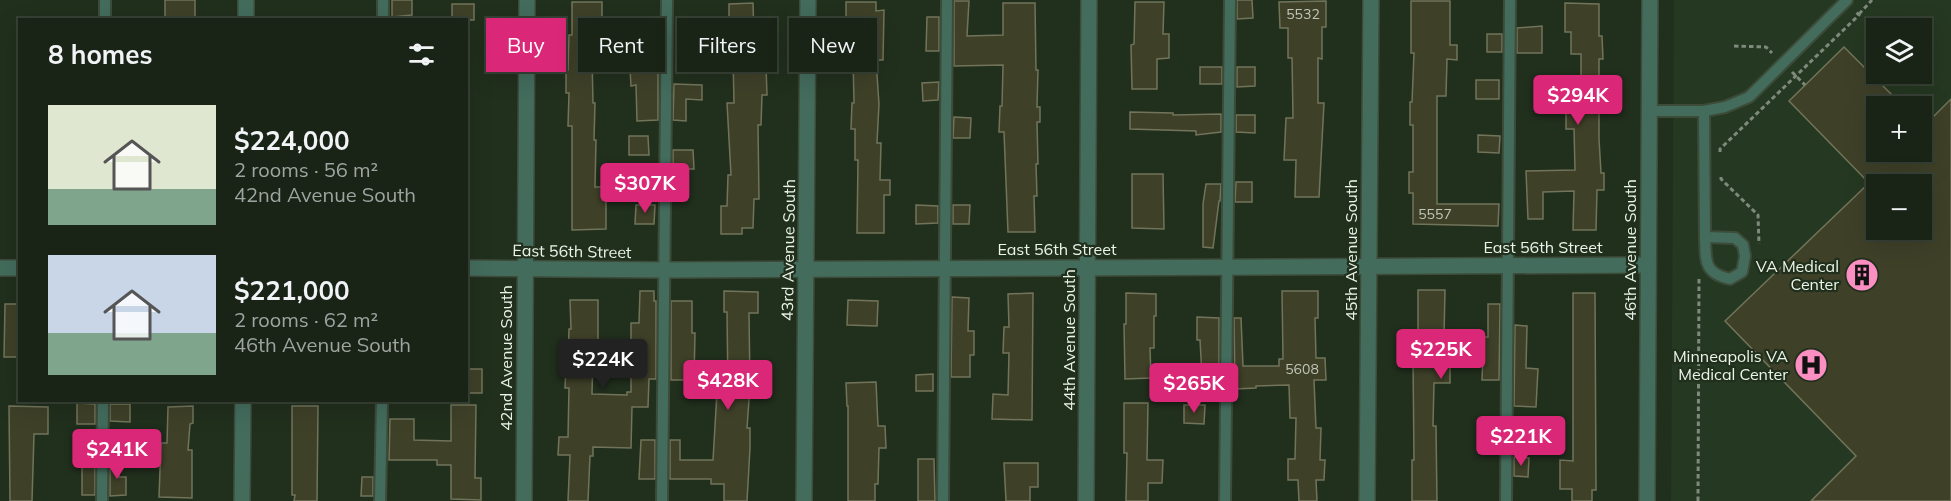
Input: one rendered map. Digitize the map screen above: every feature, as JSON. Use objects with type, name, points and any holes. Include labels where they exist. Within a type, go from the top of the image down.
[{"type":"street","points":[[246,0],[246,18]]},
{"type":"street","name":"42nd Avenue South","points":[[524,501],[527,0]]},
{"type":"street","name":"43rd Avenue South","points":[[804,501],[808,0]]},
{"type":"street","name":"44th Avenue South","points":[[1086,501],[1089,0]]},
{"type":"street","name":"45th Avenue South","points":[[1367,501],[1371,0]]},
{"type":"street","name":"46th Avenue South","points":[[1647,501],[1650,0]]},
{"type":"street","name":"East 56th Street","points":[[468,268],[665,270],[1648,265]]},
{"type":"street","points":[[0,268],[18,268]]},
{"type":"street","points":[[242,501],[243,402]]},
{"type":"lane","points":[[105,0],[105,18]]},
{"type":"lane","points":[[383,0],[383,18]]},
{"type":"lane","points":[[662,501],[668,0]]},
{"type":"lane","points":[[943,501],[947,0]]},
{"type":"lane","points":[[1225,501],[1230,0]]},
{"type":"lane","points":[[1506,501],[1510,0]]},
{"type":"lane","points":[[1649,111],[1704,111],[1725,107],[1749,97],[1846,1]]},
{"type":"lane","points":[[1704,111],[1705,237],[1707,265],[1716,276],[1730,279],[1742,272],[1745,256],[1743,245],[1735,238],[1705,237]]},
{"type":"lane","points":[[102,501],[103,402]]},
{"type":"lane","points":[[380,501],[382,402]]},
{"type":"path","points":[[1797,77],[1872,0]]},
{"type":"path","points":[[1846,1],[1859,15]]},
{"type":"shaded area","name":"Minneapolis VA Medical Center","points":[[1674,0],[1951,0],[1951,501],[1671,501]]},
{"type":"building","points":[[165,0],[195,0],[195,18],[165,18]]},
{"type":"building","points":[[392,0],[412,0],[412,15],[392,17]]},
{"type":"building","points":[[1237,0],[1252,0],[1253,18],[1237,19]]},
{"type":"building","points":[[954,1],[969,1],[967,36],[1003,35],[1003,3],[1035,3],[1037,107],[1040,107],[1040,122],[1037,122],[1035,232],[1008,232],[1004,132],[999,132],[1003,65],[954,66]]},
{"type":"building","points":[[1326,1],[1326,27],[1322,27],[1322,59],[1318,58],[1318,103],[1324,103],[1319,197],[1295,197],[1296,160],[1284,160],[1286,118],[1293,118],[1292,58],[1288,58],[1288,28],[1280,28],[1279,2]]},
{"type":"building","points":[[1411,1],[1450,1],[1450,45],[1457,45],[1457,60],[1447,59],[1446,96],[1437,96],[1437,204],[1499,204],[1498,226],[1413,224],[1413,193],[1409,193],[1409,172],[1413,172],[1413,125],[1410,125],[1414,53],[1411,53]]},
{"type":"building","points":[[572,2],[602,2],[602,18],[578,18],[578,72],[592,72],[593,103],[595,103],[594,140],[596,140],[595,187],[606,187],[606,229],[572,230],[572,126],[568,126],[569,93],[566,93],[566,70],[568,70],[569,35],[572,35]]},
{"type":"building","points":[[846,2],[876,2],[876,11],[884,10],[883,60],[877,60],[877,18],[846,18]]},
{"type":"building","points":[[1135,2],[1164,2],[1163,34],[1169,34],[1169,58],[1157,59],[1157,89],[1132,89],[1131,45],[1134,44]]},
{"type":"building","points":[[753,3],[753,18],[729,18],[729,4]]},
{"type":"building","points":[[1565,3],[1599,4],[1599,36],[1602,36],[1603,59],[1599,59],[1599,139],[1604,190],[1597,190],[1596,230],[1573,230],[1574,191],[1543,192],[1543,219],[1528,219],[1526,171],[1575,170],[1574,129],[1566,129],[1566,106],[1571,106],[1571,79],[1581,79],[1581,54],[1571,54],[1571,32],[1565,32]]},
{"type":"building","points":[[452,4],[474,4],[474,20],[452,18]]},
{"type":"building","points":[[927,17],[939,17],[939,51],[926,51]]},
{"type":"building","points":[[1542,26],[1542,53],[1517,53],[1517,28]]},
{"type":"building","points":[[1487,34],[1502,34],[1502,52],[1487,52]]},
{"type":"building","name":"VA Medical Center","points":[[1844,47],[1866,69],[1866,84],[1881,84],[1893,96],[1866,96],[1866,162],[1932,162],[1932,118],[1951,99],[1951,501],[1811,501],[1856,456],[1725,321],[1866,186],[1866,240],[1932,240],[1932,174],[1866,174],[1866,180],[1789,101]]},
{"type":"building","points":[[1200,67],[1222,67],[1222,84],[1200,84]]},
{"type":"building","points":[[1237,67],[1255,67],[1255,86],[1237,87]]},
{"type":"building","points":[[630,72],[658,72],[658,120],[637,121],[636,85],[631,86]]},
{"type":"building","points":[[733,72],[766,72],[767,95],[762,95],[761,125],[758,125],[759,199],[754,199],[753,228],[742,228],[742,234],[721,234],[721,206],[727,206],[728,175],[731,175],[727,103],[734,103]]},
{"type":"building","points":[[853,72],[877,72],[879,104],[877,143],[881,143],[880,180],[890,180],[890,195],[884,195],[884,233],[857,233],[858,160],[855,160],[855,129],[851,129],[852,103],[854,103]]},
{"type":"building","points":[[1476,80],[1499,80],[1499,99],[1476,99]]},
{"type":"building","points":[[939,82],[938,100],[923,101],[922,83]]},
{"type":"building","points":[[674,84],[702,85],[702,100],[686,99],[686,121],[673,120]]},
{"type":"building","points":[[1130,112],[1173,113],[1173,115],[1221,114],[1221,132],[1196,135],[1196,131],[1130,129]]},
{"type":"building","points":[[1236,115],[1255,115],[1255,133],[1236,132]]},
{"type":"building","points":[[954,117],[971,118],[970,138],[953,138]]},
{"type":"building","points":[[1478,135],[1500,136],[1499,153],[1478,152]]},
{"type":"building","points":[[629,136],[648,136],[649,155],[629,155]]},
{"type":"building","points":[[673,150],[693,150],[694,169],[673,169]]},
{"type":"building","points":[[1132,174],[1163,174],[1164,229],[1132,228]]},
{"type":"building","points":[[1236,182],[1252,182],[1252,202],[1235,202]]},
{"type":"building","points":[[1206,184],[1221,184],[1213,248],[1203,247],[1203,204]]},
{"type":"building","points":[[636,205],[655,205],[654,224],[635,224]]},
{"type":"building","points":[[916,205],[938,206],[938,223],[916,224]]},
{"type":"building","points":[[953,205],[970,205],[969,224],[953,224]]},
{"type":"building","points":[[1418,290],[1445,290],[1444,337],[1488,337],[1488,304],[1500,304],[1499,380],[1482,380],[1483,356],[1450,356],[1450,383],[1434,383],[1433,426],[1436,426],[1437,501],[1412,501],[1413,360],[1418,360]]},
{"type":"building","points":[[640,291],[654,291],[654,301],[656,301],[656,379],[649,379],[648,407],[632,407],[631,448],[593,447],[593,456],[590,456],[588,501],[568,501],[570,455],[558,455],[559,437],[568,437],[569,388],[565,388],[569,329],[571,329],[570,300],[598,300],[598,352],[593,352],[592,394],[627,395],[627,392],[631,392],[631,323],[639,323]]},
{"type":"building","points":[[724,291],[758,292],[758,313],[749,313],[750,386],[747,428],[750,428],[750,448],[747,501],[724,501],[724,484],[711,484],[711,479],[670,479],[670,440],[680,440],[680,460],[713,460],[717,392],[728,392],[727,312],[724,312]]},
{"type":"building","points":[[1282,291],[1318,291],[1318,318],[1315,318],[1316,358],[1325,358],[1326,380],[1314,380],[1316,428],[1321,428],[1320,460],[1325,460],[1324,480],[1316,480],[1317,501],[1299,501],[1298,480],[1288,480],[1288,459],[1295,459],[1296,418],[1290,418],[1289,385],[1235,389],[1234,318],[1241,318],[1243,366],[1279,366],[1279,359],[1283,359]]},
{"type":"building","points":[[1033,293],[1032,420],[992,419],[993,394],[1008,395],[1009,353],[1003,353],[1004,327],[1009,327],[1008,294]]},
{"type":"building","points":[[1126,293],[1156,294],[1154,348],[1150,348],[1151,378],[1125,379]]},
{"type":"building","points":[[1573,293],[1595,293],[1596,490],[1592,490],[1592,501],[1572,501],[1572,489],[1560,489],[1560,460],[1573,461]]},
{"type":"building","points":[[952,297],[969,298],[968,331],[974,331],[974,355],[970,355],[970,377],[951,377]]},
{"type":"building","points":[[848,300],[878,301],[877,326],[847,325]]},
{"type":"building","points":[[671,301],[692,301],[692,333],[695,333],[694,380],[671,380]]},
{"type":"building","points":[[5,304],[18,304],[18,357],[4,357]]},
{"type":"building","points":[[1197,317],[1219,318],[1219,376],[1202,376],[1200,340],[1197,340]]},
{"type":"building","points":[[1515,325],[1527,326],[1526,368],[1538,369],[1536,407],[1514,406]]},
{"type":"building","points":[[468,369],[482,369],[482,393],[468,393]]},
{"type":"building","points":[[933,374],[933,391],[916,391],[916,375]]},
{"type":"building","points":[[876,382],[878,426],[885,426],[886,448],[879,448],[875,501],[848,501],[846,383]]},
{"type":"building","points":[[77,403],[95,404],[95,424],[77,424]]},
{"type":"building","points":[[1124,403],[1148,403],[1147,460],[1163,460],[1162,483],[1148,483],[1148,501],[1126,501],[1127,453],[1124,453]]},
{"type":"building","points":[[110,404],[130,404],[130,422],[110,421]]},
{"type":"building","points":[[451,405],[476,405],[475,478],[481,478],[481,500],[451,499],[451,465],[437,465],[437,460],[389,460],[390,419],[414,419],[414,440],[451,441]]},
{"type":"building","points":[[1184,405],[1205,405],[1204,424],[1184,423]]},
{"type":"building","points":[[9,406],[48,407],[48,434],[34,434],[32,501],[10,501]]},
{"type":"building","points":[[193,406],[193,423],[190,424],[188,450],[192,450],[192,498],[159,497],[161,443],[167,443],[168,407]]},
{"type":"building","points":[[292,406],[318,406],[317,501],[294,501],[295,495],[292,495]]},
{"type":"building","points":[[641,440],[655,440],[655,479],[639,479]]},
{"type":"building","points":[[1514,457],[1529,458],[1528,477],[1514,476]]},
{"type":"building","points":[[918,459],[934,459],[935,501],[918,501]]},
{"type":"building","points":[[82,460],[95,460],[95,495],[82,495]]},
{"type":"building","points":[[110,460],[119,460],[119,477],[126,477],[126,495],[110,496]]},
{"type":"building","points":[[1004,463],[1038,463],[1038,487],[1030,487],[1030,501],[1006,501]]},
{"type":"building","points":[[362,477],[373,477],[373,496],[361,496]]},
{"type":"place","name":"VA Medical Center","points":[[1862,275]]},
{"type":"place","name":"Minneapolis VA Medical Center","points":[[1811,365]]}]
